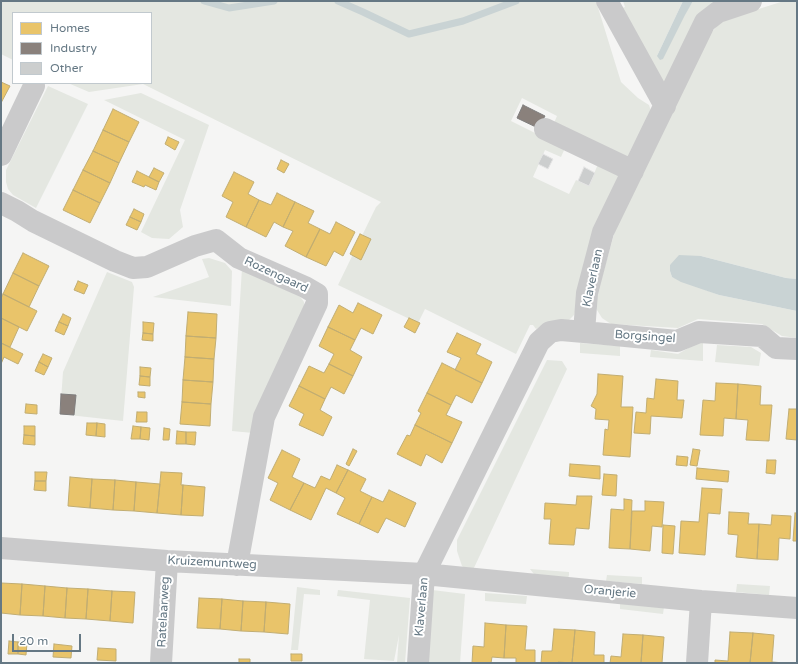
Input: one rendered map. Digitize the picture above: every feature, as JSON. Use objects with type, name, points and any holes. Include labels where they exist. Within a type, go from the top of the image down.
[{"type":"street","points":[[607,1],[665,106]]},
{"type":"street","name":"Klaverlaan","points":[[418,663],[424,574],[540,342],[550,332],[561,330],[584,332],[587,293],[603,232],[705,22],[718,12],[751,1]]},
{"type":"street","points":[[1,155],[34,86]]},
{"type":"street","points":[[545,128],[633,170]]},
{"type":"street","name":"Rozengaard","points":[[1,203],[33,221],[115,261],[133,268],[147,266],[195,246],[216,240],[239,258],[305,287],[317,294],[317,303],[264,417],[237,565]]},
{"type":"street","name":"Borgsingel","points":[[584,332],[677,341],[699,332],[762,336],[776,348],[797,350]]},
{"type":"street","name":"Kruizemuntweg","points":[[1,548],[237,565],[424,574]]},
{"type":"street","name":"Ratelaarweg","points":[[161,663],[167,560]]},
{"type":"street","name":"Oranjerie","points":[[424,574],[701,601],[797,608]]},
{"type":"street","points":[[697,663],[701,601]]},
{"type":"shaded area","points":[[1,1],[596,1],[621,82],[638,98],[649,105],[651,111],[626,160],[553,125],[557,116],[522,98],[511,121],[565,148],[561,157],[545,150],[533,177],[569,194],[576,180],[589,186],[598,164],[618,174],[619,177],[574,315],[567,322],[541,326],[536,329],[533,325],[530,325],[516,354],[425,309],[418,323],[338,285],[376,207],[381,202],[143,84],[152,84],[152,12],[12,12],[12,60],[1,54]]},
{"type":"shaded area","points":[[623,1],[683,1],[657,56],[693,1],[722,1],[663,91],[622,8],[625,7]]},
{"type":"shaded area","points":[[683,1],[693,1],[663,59],[660,60],[657,56]]},
{"type":"shaded area","points":[[784,1],[797,1],[797,279],[786,278],[701,256],[670,265],[670,271],[672,277],[719,295],[797,311],[797,338],[782,336],[762,324],[698,319],[678,328],[611,324],[602,318],[597,310],[595,302],[616,227],[706,39],[717,26],[727,19]]},
{"type":"shaded area","points":[[70,84],[143,84],[89,92]]},
{"type":"shaded area","points":[[48,86],[88,104],[36,208],[13,195],[8,189],[6,182],[6,170]]},
{"type":"shaded area","points":[[141,93],[209,125],[180,210],[183,227],[169,239],[152,238],[141,232],[185,140],[104,100]]},
{"type":"shaded area","points":[[679,255],[701,256],[786,278],[797,279],[797,311],[719,295],[681,282],[672,277],[670,271],[670,265]]},
{"type":"shaded area","points":[[209,258],[225,263],[232,271],[231,306],[153,297],[209,277],[202,259]]},
{"type":"shaded area","points":[[242,268],[299,295],[304,302],[304,311],[253,433],[232,431]]},
{"type":"shaded area","points":[[107,272],[132,282],[134,287],[123,421],[60,414],[63,372]]},
{"type":"shaded area","points":[[580,343],[620,346],[620,356],[580,353]]},
{"type":"shaded area","points":[[697,343],[703,343],[703,361],[650,357],[651,350],[678,354]]},
{"type":"shaded area","points":[[717,345],[751,347],[761,353],[759,366],[715,362]]},
{"type":"shaded area","points":[[547,360],[562,361],[567,369],[473,570],[467,571],[462,566],[457,551],[457,540]]},
{"type":"shaded area","points":[[530,569],[569,572],[569,575],[568,579],[537,578]]},
{"type":"shaded area","points":[[607,575],[642,577],[642,584],[606,581]]},
{"type":"shaded area","points":[[737,584],[770,586],[769,595],[736,592]]},
{"type":"shaded area","points":[[297,587],[320,590],[320,595],[304,594],[298,650],[291,650]]},
{"type":"shaded area","points":[[338,590],[410,598],[405,663],[397,663],[399,635],[394,661],[364,659],[370,600],[337,596]]},
{"type":"shaded area","points":[[432,590],[465,594],[460,663],[428,663]]},
{"type":"shaded area","points":[[485,593],[527,596],[526,604],[485,601]]},
{"type":"shaded area","points":[[620,602],[664,607],[663,614],[620,609]]},
{"type":"building: Homes","points":[[1,82],[10,86],[1,103]]},
{"type":"building: Homes","points":[[113,109],[139,122],[129,142],[103,130]]},
{"type":"building: Homes","points":[[103,130],[129,142],[119,163],[93,151]]},
{"type":"building: Homes","points":[[168,137],[179,142],[175,150],[165,144]]},
{"type":"building: Homes","points":[[93,151],[119,163],[110,183],[83,170]]},
{"type":"building: Homes","points":[[281,160],[289,164],[284,173],[277,169]]},
{"type":"building: Homes","points":[[154,168],[164,173],[159,182],[149,177]]},
{"type":"building: Homes","points":[[83,170],[110,183],[100,203],[73,190]]},
{"type":"building: Homes","points":[[137,171],[159,182],[156,190],[145,185],[144,187],[132,182]]},
{"type":"building: Homes","points":[[234,172],[254,182],[248,194],[259,200],[246,227],[226,217],[233,202],[222,196]]},
{"type":"building: Homes","points":[[73,190],[100,203],[90,223],[63,210]]},
{"type":"building: Homes","points":[[277,193],[295,202],[283,227],[274,222],[266,237],[246,227],[259,200],[271,205]]},
{"type":"building: Homes","points":[[295,202],[314,211],[308,223],[320,229],[306,257],[285,246],[293,231],[283,227]]},
{"type":"building: Homes","points":[[134,209],[144,214],[141,222],[130,217]]},
{"type":"building: Homes","points":[[130,217],[141,222],[137,230],[126,225]]},
{"type":"building: Homes","points":[[336,222],[355,232],[343,256],[334,251],[326,266],[306,257],[320,229],[330,234]]},
{"type":"building: Homes","points":[[360,234],[371,239],[361,260],[350,254]]},
{"type":"building: Homes","points":[[23,253],[49,266],[39,286],[13,273]]},
{"type":"building: Homes","points":[[13,273],[39,286],[29,307],[3,294]]},
{"type":"building: Homes","points":[[78,281],[88,285],[84,294],[74,290]]},
{"type":"building: Homes","points":[[3,294],[37,311],[27,331],[1,318],[1,298]]},
{"type":"building: Homes","points":[[358,303],[382,315],[373,334],[361,328],[355,340],[328,327],[339,305],[353,313]]},
{"type":"building: Homes","points":[[188,312],[217,314],[216,338],[186,336]]},
{"type":"building: Homes","points":[[63,314],[71,318],[68,326],[59,322]]},
{"type":"building: Homes","points":[[1,318],[19,327],[10,347],[1,343]]},
{"type":"building: Homes","points":[[409,318],[420,323],[415,333],[404,327]]},
{"type":"building: Homes","points":[[59,322],[68,326],[64,335],[55,331]]},
{"type":"building: Homes","points":[[143,322],[154,323],[153,334],[143,333]]},
{"type":"building: Homes","points":[[328,327],[355,340],[350,350],[362,357],[353,376],[329,364],[334,354],[319,346]]},
{"type":"building: Homes","points":[[143,333],[153,334],[153,341],[142,340]]},
{"type":"building: Homes","points":[[457,333],[481,344],[476,354],[492,362],[482,383],[455,370],[461,358],[447,352]]},
{"type":"building: Homes","points":[[186,336],[216,338],[214,359],[185,357]]},
{"type":"building: Homes","points":[[1,343],[23,354],[18,364],[4,357],[1,364]]},
{"type":"building: Homes","points":[[43,354],[52,358],[48,367],[39,362]]},
{"type":"building: Homes","points":[[185,357],[214,359],[213,382],[183,380]]},
{"type":"building: Homes","points":[[39,362],[48,367],[44,375],[35,371]]},
{"type":"building: Homes","points":[[442,363],[482,383],[472,403],[456,395],[451,405],[427,393]]},
{"type":"building: Homes","points":[[329,364],[353,376],[344,394],[331,387],[325,399],[299,386],[309,366],[324,373]]},
{"type":"building: Homes","points":[[140,367],[151,368],[150,377],[140,376]]},
{"type":"building: Homes","points":[[598,374],[623,376],[621,407],[633,407],[630,457],[603,455],[605,429],[608,430],[609,420],[595,419],[596,409],[591,406],[597,394]]},
{"type":"building: Homes","points":[[140,376],[150,377],[150,386],[139,385]]},
{"type":"building: Homes","points":[[656,379],[678,381],[677,400],[684,400],[682,418],[651,416],[650,434],[634,433],[636,412],[646,413],[647,398],[654,399]]},
{"type":"building: Homes","points":[[183,380],[213,382],[211,404],[182,402]]},
{"type":"building: Homes","points":[[716,383],[738,384],[736,419],[724,418],[723,436],[700,435],[703,400],[715,401]]},
{"type":"building: Homes","points":[[738,384],[761,386],[760,405],[772,405],[769,441],[746,440],[748,420],[736,419]]},
{"type":"building: Homes","points":[[299,386],[325,399],[320,410],[332,417],[323,436],[299,425],[304,414],[289,406]]},
{"type":"building: Homes","points":[[138,392],[145,392],[145,398],[138,397]]},
{"type":"building: Homes","points":[[427,393],[451,405],[446,415],[462,422],[452,443],[415,425],[421,413],[418,411]]},
{"type":"building: Homes","points":[[182,402],[211,404],[210,426],[180,424]]},
{"type":"building: Homes","points":[[26,404],[37,405],[37,414],[25,413]]},
{"type":"building: Homes","points":[[789,409],[797,409],[797,440],[786,439]]},
{"type":"building: Homes","points":[[137,412],[147,412],[147,422],[136,422]]},
{"type":"building: Homes","points":[[87,423],[97,423],[96,436],[86,435]]},
{"type":"building: Homes","points":[[97,423],[105,424],[105,437],[96,436]]},
{"type":"building: Homes","points":[[415,425],[452,443],[442,463],[426,454],[421,466],[397,454],[407,435],[410,436]]},
{"type":"building: Homes","points":[[24,426],[35,426],[35,436],[24,435]]},
{"type":"building: Homes","points":[[133,426],[141,427],[140,439],[131,439]]},
{"type":"building: Homes","points":[[141,427],[150,428],[149,440],[140,439]]},
{"type":"building: Homes","points":[[164,428],[170,429],[169,440],[163,440]]},
{"type":"building: Homes","points":[[177,431],[186,432],[186,444],[176,444]]},
{"type":"building: Homes","points":[[186,432],[196,432],[195,445],[186,444]]},
{"type":"building: Homes","points":[[24,435],[35,436],[35,445],[23,444]]},
{"type":"building: Homes","points":[[353,449],[357,451],[349,466],[346,464]]},
{"type":"building: Homes","points":[[693,449],[700,450],[697,466],[690,465]]},
{"type":"building: Homes","points":[[282,450],[300,459],[292,477],[304,483],[290,510],[270,500],[278,483],[268,478]]},
{"type":"building: Homes","points":[[677,456],[688,457],[687,466],[676,465]]},
{"type":"building: Homes","points":[[767,460],[776,460],[775,474],[766,473]]},
{"type":"building: Homes","points":[[570,464],[600,466],[600,479],[569,476]]},
{"type":"building: Homes","points":[[337,465],[348,470],[336,493],[326,488],[311,520],[290,510],[304,483],[315,488],[321,476],[330,480]]},
{"type":"building: Homes","points":[[697,468],[729,471],[728,482],[696,479]]},
{"type":"building: Homes","points":[[348,470],[366,479],[360,491],[372,497],[359,524],[337,514],[345,498],[336,493]]},
{"type":"building: Homes","points":[[35,472],[47,472],[46,481],[35,481]]},
{"type":"building: Homes","points":[[161,472],[182,473],[181,485],[183,485],[181,515],[157,513]]},
{"type":"building: Homes","points":[[604,474],[617,475],[616,496],[602,495]]},
{"type":"building: Homes","points":[[70,477],[92,479],[90,508],[68,506]]},
{"type":"building: Homes","points":[[92,479],[115,480],[113,510],[90,508]]},
{"type":"building: Homes","points":[[115,480],[136,482],[134,511],[113,510]]},
{"type":"building: Homes","points":[[35,481],[46,481],[46,491],[34,490]]},
{"type":"building: Homes","points":[[136,482],[160,484],[157,513],[134,511]]},
{"type":"building: Homes","points":[[183,485],[205,487],[203,516],[181,515]]},
{"type":"building: Homes","points":[[702,488],[722,489],[720,514],[708,513],[705,555],[679,553],[681,521],[699,522]]},
{"type":"building: Homes","points":[[389,490],[416,503],[405,527],[386,518],[378,533],[359,524],[372,497],[383,502]]},
{"type":"building: Homes","points":[[577,496],[592,496],[589,529],[576,528],[574,545],[549,544],[551,519],[544,519],[545,503],[576,505]]},
{"type":"building: Homes","points":[[624,499],[632,500],[630,549],[609,548],[611,509],[624,510]]},
{"type":"building: Homes","points":[[645,501],[664,502],[662,527],[652,526],[650,551],[630,549],[632,511],[645,511]]},
{"type":"building: Homes","points":[[729,512],[749,513],[748,524],[759,524],[757,559],[736,557],[738,535],[728,534]]},
{"type":"building: Homes","points":[[795,513],[797,513],[797,541],[793,541]]},
{"type":"building: Homes","points":[[772,515],[791,516],[790,539],[779,538],[778,560],[757,559],[759,524],[771,525]]},
{"type":"building: Homes","points":[[663,525],[675,526],[673,554],[662,553]]},
{"type":"building: Homes","points":[[1,583],[22,584],[20,615],[1,613]]},
{"type":"building: Homes","points":[[22,584],[45,586],[43,616],[20,615]]},
{"type":"building: Homes","points":[[45,586],[67,588],[65,618],[43,616]]},
{"type":"building: Homes","points":[[67,588],[88,589],[86,619],[65,618]]},
{"type":"building: Homes","points":[[88,589],[112,591],[110,621],[86,619]]},
{"type":"building: Homes","points":[[112,591],[135,592],[133,623],[110,621]]},
{"type":"building: Homes","points":[[199,598],[222,599],[220,629],[197,628]]},
{"type":"building: Homes","points":[[222,599],[243,601],[241,631],[220,629]]},
{"type":"building: Homes","points":[[243,601],[266,602],[264,632],[241,631]]},
{"type":"building: Homes","points":[[266,602],[290,604],[288,634],[264,632]]},
{"type":"building: Homes","points":[[485,623],[506,625],[504,658],[492,657],[491,663],[472,663],[473,646],[484,647]]},
{"type":"building: Homes","points":[[506,625],[527,626],[525,650],[535,650],[535,663],[516,663],[516,658],[504,658]]},
{"type":"building: Homes","points":[[554,629],[575,630],[572,663],[541,663],[542,651],[552,651]]},
{"type":"building: Homes","points":[[575,630],[595,632],[594,655],[604,655],[604,663],[572,663]]},
{"type":"building: Homes","points":[[730,632],[753,633],[750,663],[715,663],[715,660],[728,661]]},
{"type":"building: Homes","points":[[753,633],[774,635],[772,662],[785,663],[750,663]]},
{"type":"building: Homes","points":[[623,634],[643,635],[641,663],[610,663],[611,656],[621,657]]},
{"type":"building: Homes","points":[[643,635],[664,637],[662,663],[641,663]]},
{"type":"building: Homes","points":[[9,641],[18,642],[18,654],[8,654]]},
{"type":"building: Homes","points":[[18,642],[27,643],[26,655],[18,654]]},
{"type":"building: Homes","points":[[54,644],[72,646],[71,658],[53,657]]},
{"type":"building: Homes","points":[[98,648],[116,649],[116,661],[97,660]]},
{"type":"building: Homes","points":[[291,654],[302,654],[302,661],[291,661]]},
{"type":"building: Homes","points":[[239,659],[250,659],[250,663],[239,663]]},
{"type":"building: Industry","points":[[523,105],[545,116],[538,128],[517,118]]},
{"type":"building: Industry","points":[[61,394],[76,395],[74,415],[60,414]]},
{"type":"building: Other","points":[[543,154],[553,159],[548,169],[538,164]]},
{"type":"building: Other","points":[[584,167],[595,173],[589,186],[578,181]]},
{"type":"waterway","points":[[204,1],[229,8],[274,1]]},
{"type":"waterway","points":[[338,1],[409,34],[463,21],[516,1]]}]
